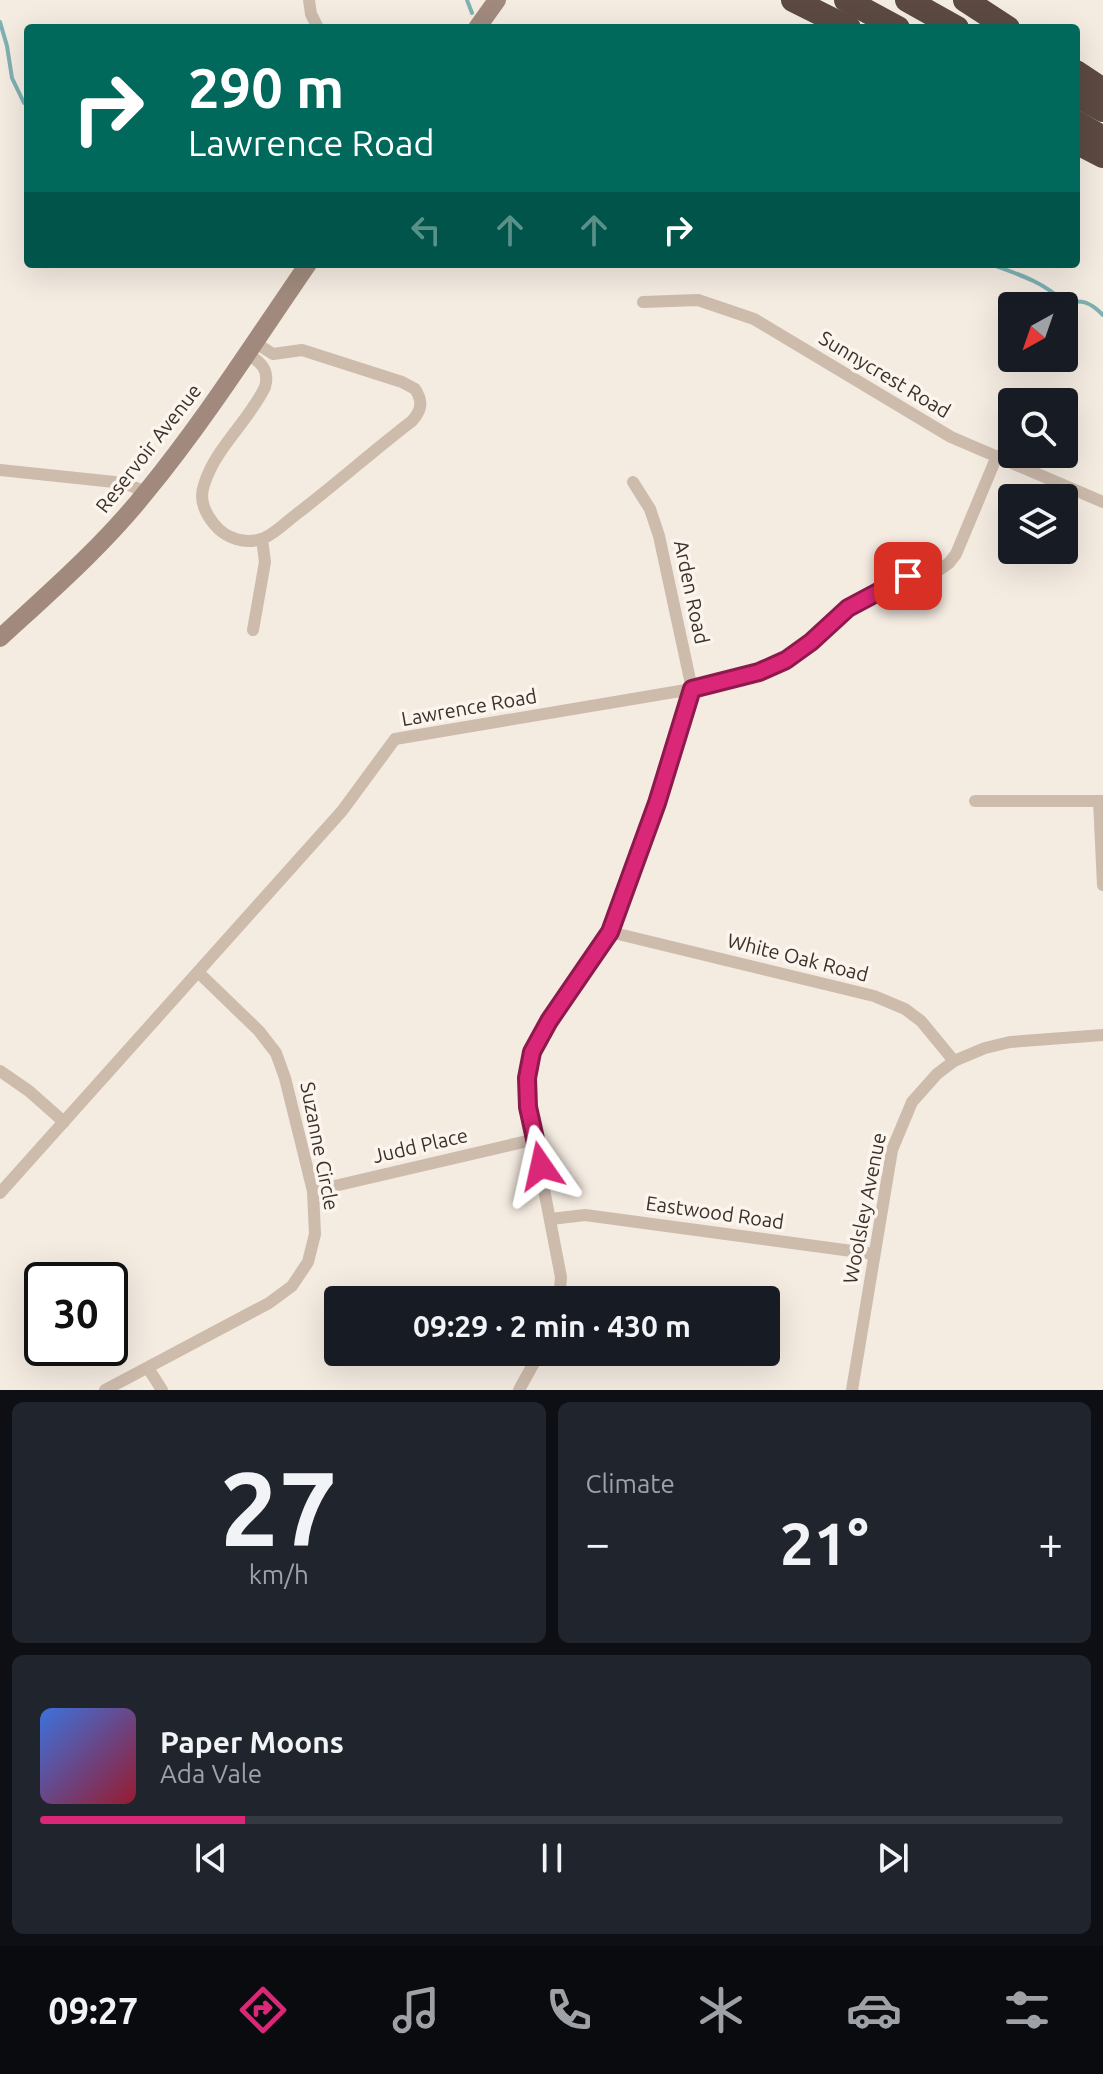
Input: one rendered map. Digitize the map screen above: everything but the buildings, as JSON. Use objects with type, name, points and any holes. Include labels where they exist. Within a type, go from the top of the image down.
[{"type":"highway","points":[[793,0],[841,24]]},
{"type":"highway","points":[[846,0],[891,24]]},
{"type":"highway","points":[[907,0],[950,24]]},
{"type":"highway","points":[[965,0],[1002,24]]},
{"type":"highway","points":[[1080,75],[1103,90]]},
{"type":"highway","points":[[1080,97],[1103,110]]},
{"type":"highway","points":[[1080,124],[1103,138]]},
{"type":"highway","points":[[1080,144],[1103,156]]},
{"type":"main road","points":[[480,24],[497,0]]},
{"type":"main road","name":"Reservoir Avenue","points":[[0,638],[94,549],[146,492],[305,268]]},
{"type":"street","points":[[309,0],[316,24]]},
{"type":"street","name":"Sunnycrest Road","points":[[643,302],[698,300],[754,319],[951,437],[1103,502]]},
{"type":"street","points":[[250,348],[273,354],[302,350],[402,382],[415,389],[421,403],[419,413],[412,421],[319,497],[262,539],[241,540],[224,534],[210,519],[202,499],[203,486],[211,469],[265,387],[267,375],[264,367],[250,348]]},
{"type":"street","name":"Lawrence Road","points":[[0,1193],[342,811],[395,739],[692,689],[759,672],[786,660],[848,608],[908,576],[945,567],[956,554],[997,456]]},
{"type":"street","points":[[0,470],[124,483],[146,492]]},
{"type":"street","name":"Arden Road","points":[[560,1286],[551,1219],[528,1107],[527,1078],[532,1052],[549,1021],[610,932],[657,803],[692,689],[659,536],[650,509],[633,482]]},
{"type":"street","points":[[253,630],[265,562],[262,539]]},
{"type":"street","points":[[975,801],[1101,801],[1103,885]]},
{"type":"street","name":"White Oak Road","points":[[610,932],[874,996],[905,1009],[921,1021],[954,1061]]},
{"type":"street","name":"Suzanne Circle","points":[[105,1390],[269,1303],[292,1286],[305,1268],[313,1244],[313,1191],[276,1053],[259,1031],[198,972]]},
{"type":"street","name":"Woolsley Avenue","points":[[852,1390],[892,1150],[904,1117],[923,1088],[954,1061],[985,1048],[1010,1042],[1103,1035]]},
{"type":"street","points":[[0,1071],[29,1091],[64,1122]]},
{"type":"street","name":"Judd Place","points":[[313,1191],[536,1139]]},
{"type":"street","name":"Eastwood Road","points":[[551,1219],[585,1215],[874,1254]]},
{"type":"street","points":[[519,1390],[532,1366]]},
{"type":"street","points":[[148,1368],[162,1390]]},
{"type":"waterway","points":[[467,0],[472,13]]},
{"type":"waterway","points":[[0,22],[12,78],[24,103]]},
{"type":"waterway","points":[[1001,268],[1039,284],[1065,303],[1086,303],[1103,315]]},
{"type":"route","points":[[541,1166],[528,1107],[527,1078],[532,1052],[549,1021],[610,932],[657,803],[692,689],[759,672],[786,660],[848,608],[908,576]]}]
